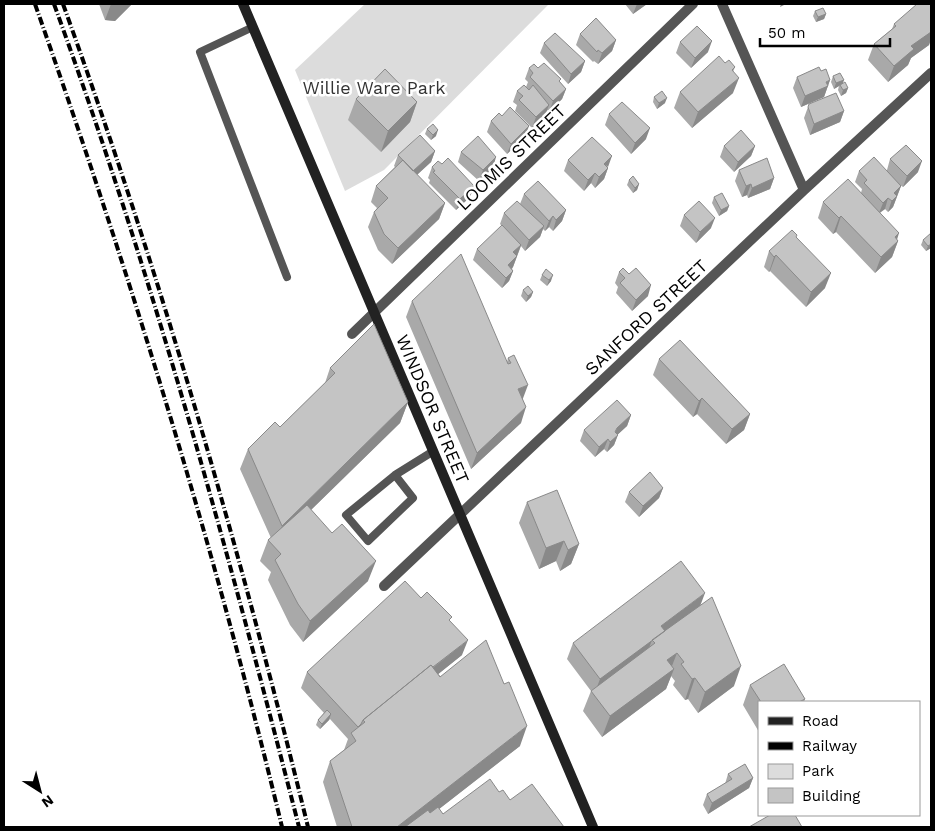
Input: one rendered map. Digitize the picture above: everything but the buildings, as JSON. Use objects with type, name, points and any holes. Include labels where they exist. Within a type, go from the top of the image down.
[{"type":"main road","name":"WINDSOR STREET","points":[[243,4],[432,452],[594,827]]},
{"type":"street","name":"LOOMIS STREET","points":[[352,334],[693,4]]},
{"type":"street","points":[[722,4],[804,190]]},
{"type":"street","name":"SANFORD STREET","points":[[384,586],[804,190],[931,73]]},
{"type":"lane","points":[[253,27],[200,52],[287,277]]},
{"type":"lane","points":[[395,474],[413,498],[368,541],[346,514],[395,474],[432,452]]},
{"type":"green space","name":"Willie Ware Park","points":[[365,4],[549,4],[384,170],[345,191],[295,70]]},
{"type":"railway","points":[[35,4],[104,207],[169,412],[228,619],[282,827]]},
{"type":"railway","points":[[54,4],[124,207],[187,412],[245,619],[299,827]]},
{"type":"railway","points":[[63,4],[133,207],[196,412],[255,619],[308,827]]}]
